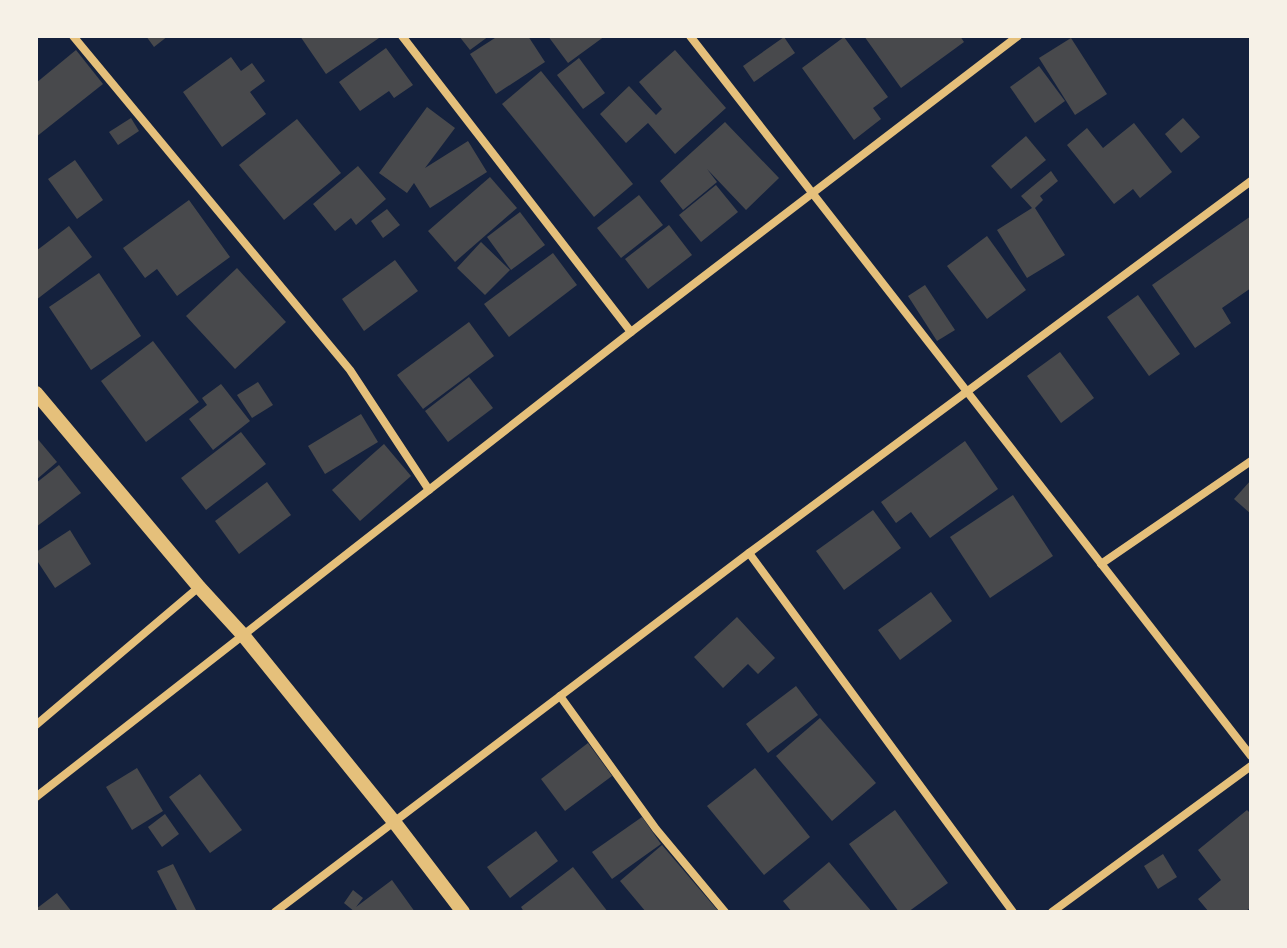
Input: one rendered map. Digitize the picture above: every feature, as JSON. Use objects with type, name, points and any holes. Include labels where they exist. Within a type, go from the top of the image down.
[{"type":"street","points":[[73,36],[350,370],[429,490]]},
{"type":"street","points":[[402,36],[631,332]]},
{"type":"street","points":[[690,36],[1251,756]]},
{"type":"street","points":[[36,797],[631,332],[1018,36]]},
{"type":"street","points":[[275,912],[749,553],[1251,181]]},
{"type":"street","points":[[36,393],[243,635],[463,912]]},
{"type":"street","points":[[1101,564],[1251,461]]},
{"type":"street","points":[[749,553],[1013,912]]},
{"type":"street","points":[[36,725],[199,587]]},
{"type":"street","points":[[560,696],[656,829],[725,912]]},
{"type":"street","points":[[1052,912],[1251,766]]},
{"type":"building","points":[[146,36],[168,36],[154,47]]},
{"type":"building","points":[[300,36],[382,36],[326,74]]},
{"type":"building","points":[[459,36],[489,36],[470,50]]},
{"type":"building","points":[[498,36],[528,36],[545,62],[496,94],[470,54]]},
{"type":"building","points":[[548,36],[605,36],[568,63]]},
{"type":"building","points":[[864,36],[960,36],[964,42],[901,88]]},
{"type":"building","points":[[784,37],[795,53],[754,82],[743,66]]},
{"type":"building","points":[[844,37],[888,97],[873,108],[881,119],[854,140],[802,68]]},
{"type":"building","points":[[1071,38],[1107,94],[1075,115],[1039,58]]},
{"type":"building","points":[[386,48],[413,85],[394,98],[389,91],[360,111],[339,82]]},
{"type":"building","points":[[76,50],[103,84],[36,137],[36,83]]},
{"type":"building","points":[[675,50],[726,108],[675,154],[648,123],[626,143],[600,114],[629,86],[656,115],[662,109],[639,82]]},
{"type":"building","points":[[231,57],[241,71],[252,63],[265,81],[250,92],[266,114],[222,147],[183,92]]},
{"type":"building","points":[[579,58],[605,93],[583,109],[557,75]]},
{"type":"building","points":[[1039,66],[1065,101],[1035,123],[1010,87]]},
{"type":"building","points":[[541,71],[633,184],[594,217],[502,104]]},
{"type":"building","points":[[427,107],[455,128],[425,168],[468,141],[487,172],[430,208],[414,183],[407,193],[379,173]]},
{"type":"building","points":[[131,118],[139,131],[118,145],[109,132]]},
{"type":"building","points":[[1183,118],[1200,137],[1181,153],[1165,134]]},
{"type":"building","points":[[297,119],[341,173],[284,220],[239,165]]},
{"type":"building","points":[[725,122],[779,178],[746,210],[707,169],[717,182],[683,210],[660,181]]},
{"type":"building","points":[[1134,123],[1172,172],[1140,198],[1133,189],[1114,204],[1067,145],[1087,128],[1103,148]]},
{"type":"building","points":[[1026,136],[1046,160],[1011,189],[991,166]]},
{"type":"building","points":[[75,160],[103,200],[77,219],[48,179]]},
{"type":"building","points":[[358,166],[386,199],[356,225],[351,218],[335,231],[313,204]]},
{"type":"building","points":[[1051,171],[1058,181],[1040,196],[1043,200],[1035,208],[1065,255],[1027,278],[997,230],[1032,208],[1021,196]]},
{"type":"building","points":[[490,177],[517,208],[455,262],[428,231]]},
{"type":"building","points":[[716,185],[738,212],[701,242],[679,215]]},
{"type":"building","points":[[639,195],[663,225],[621,258],[597,228]]},
{"type":"building","points":[[189,200],[230,257],[177,296],[157,269],[145,278],[123,248]]},
{"type":"building","points":[[387,209],[400,225],[383,238],[371,221]]},
{"type":"building","points":[[520,212],[545,245],[511,270],[487,237]]},
{"type":"building","points":[[1251,216],[1251,288],[1222,308],[1231,323],[1195,348],[1152,285]]},
{"type":"building","points":[[669,225],[692,255],[648,289],[625,259]]},
{"type":"building","points":[[69,226],[92,257],[36,300],[36,251]]},
{"type":"building","points":[[987,236],[1026,290],[987,319],[947,266]]},
{"type":"building","points":[[481,242],[510,270],[485,295],[457,268]]},
{"type":"building","points":[[553,253],[577,285],[509,337],[484,304]]},
{"type":"building","points":[[395,260],[418,291],[364,331],[342,299]]},
{"type":"building","points":[[237,268],[286,322],[235,369],[186,316]]},
{"type":"building","points":[[99,273],[141,336],[91,370],[49,307]]},
{"type":"building","points":[[925,285],[955,330],[937,341],[908,296]]},
{"type":"building","points":[[1138,295],[1180,354],[1149,376],[1107,317]]},
{"type":"building","points":[[469,322],[494,356],[423,409],[397,375]]},
{"type":"building","points":[[153,341],[199,402],[146,442],[101,381]]},
{"type":"building","points":[[1060,352],[1094,398],[1061,423],[1027,376]]},
{"type":"building","points":[[469,377],[493,408],[448,442],[425,411]]},
{"type":"building","points":[[258,382],[273,405],[252,418],[237,395]]},
{"type":"building","points":[[221,384],[250,421],[213,450],[189,419],[207,405],[202,398]]},
{"type":"building","points":[[361,414],[378,442],[325,474],[308,446]]},
{"type":"building","points":[[241,432],[266,464],[206,510],[181,478]]},
{"type":"building","points":[[36,437],[57,462],[36,480]]},
{"type":"building","points":[[965,441],[998,489],[930,538],[911,512],[896,523],[881,502]]},
{"type":"building","points":[[384,444],[411,476],[360,521],[332,490]]},
{"type":"building","points":[[59,465],[81,493],[36,527],[36,483]]},
{"type":"building","points":[[1251,480],[1251,514],[1234,499]]},
{"type":"building","points":[[267,482],[291,515],[239,554],[215,521]]},
{"type":"building","points":[[1013,495],[1053,556],[990,598],[950,537]]},
{"type":"building","points":[[873,510],[901,548],[844,590],[816,551]]},
{"type":"building","points":[[70,530],[91,564],[55,588],[36,559],[36,552]]},
{"type":"building","points":[[931,592],[952,621],[900,660],[878,630]]},
{"type":"building","points":[[737,617],[775,658],[758,674],[748,664],[723,688],[694,657]]},
{"type":"building","points":[[796,686],[818,715],[768,753],[746,724]]},
{"type":"building","points":[[820,718],[876,783],[832,821],[776,756]]},
{"type":"building","points":[[588,743],[612,776],[565,811],[541,779]]},
{"type":"building","points":[[137,768],[163,811],[132,830],[106,787]]},
{"type":"building","points":[[755,768],[810,837],[764,875],[707,806]]},
{"type":"building","points":[[200,774],[242,830],[210,853],[169,797]]},
{"type":"building","points":[[895,810],[948,883],[908,912],[899,912],[849,844]]},
{"type":"building","points":[[1247,810],[1251,814],[1251,907],[1245,912],[1209,912],[1198,899],[1221,880],[1198,850]]},
{"type":"building","points":[[165,814],[179,834],[162,847],[148,827]]},
{"type":"building","points":[[642,817],[661,844],[612,879],[592,852]]},
{"type":"building","points":[[536,831],[558,861],[510,898],[487,867]]},
{"type":"building","points":[[662,845],[719,912],[646,912],[620,881]]},
{"type":"building","points":[[1163,854],[1177,877],[1158,889],[1144,866]]},
{"type":"building","points":[[829,862],[872,912],[792,912],[783,901]]},
{"type":"building","points":[[173,864],[197,912],[178,912],[157,871]]},
{"type":"building","points":[[573,867],[608,912],[524,912],[521,907]]},
{"type":"building","points":[[392,880],[415,912],[355,912],[344,903],[353,890],[363,898],[356,907]]},
{"type":"building","points":[[57,893],[72,912],[36,912],[36,909]]}]
